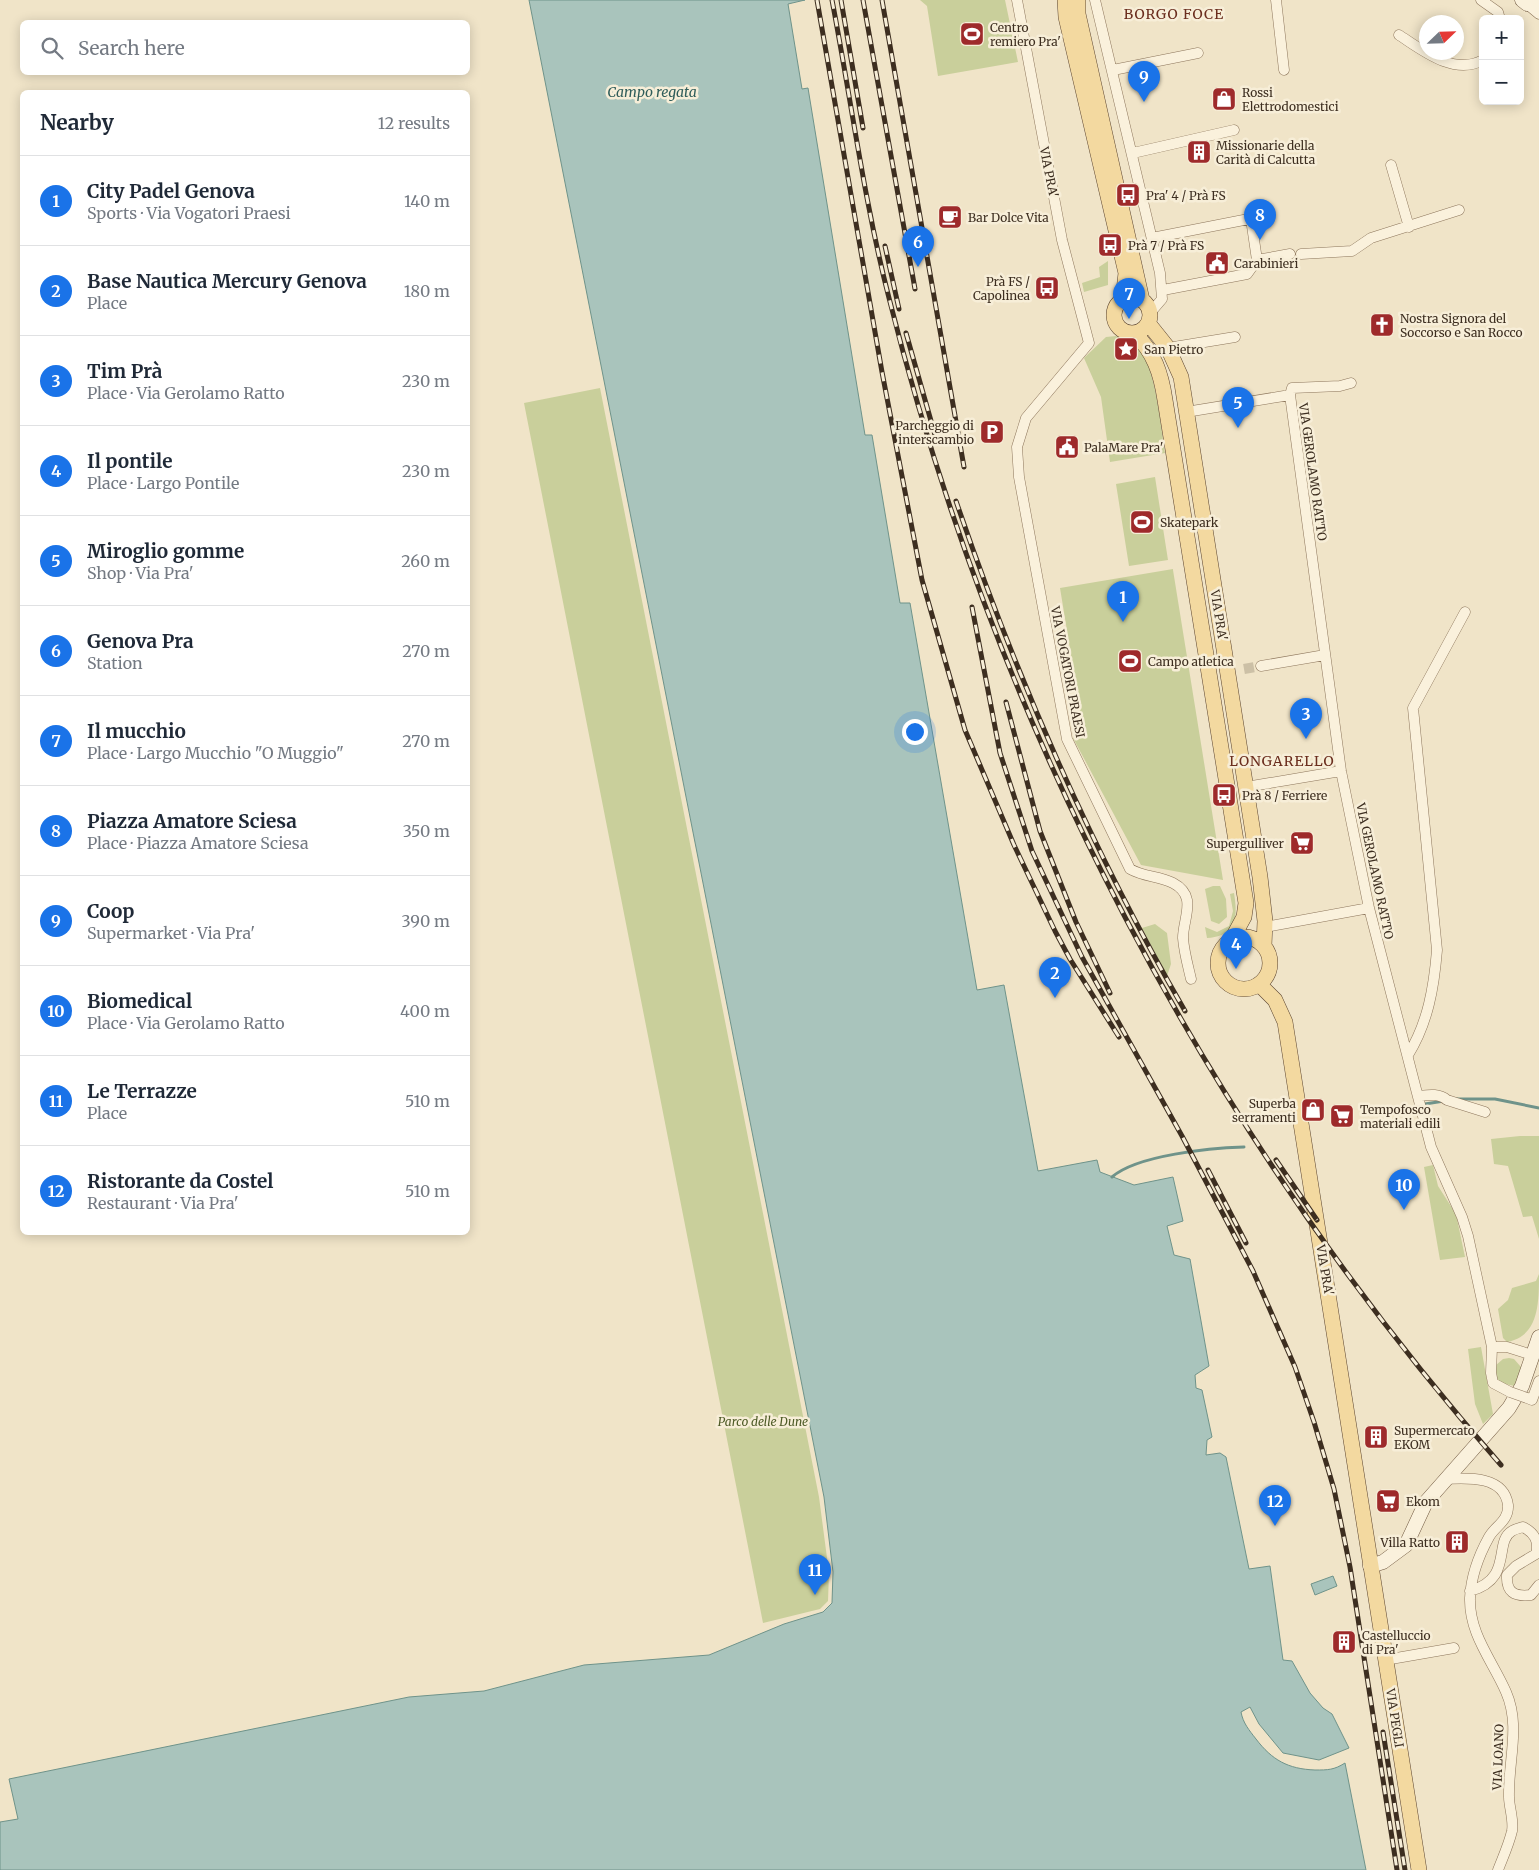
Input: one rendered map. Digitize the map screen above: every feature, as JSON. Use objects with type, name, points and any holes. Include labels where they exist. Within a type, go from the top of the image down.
[{"type":"main road","points":[[1065,0],[1066,17],[1126,273],[1123,300]]},
{"type":"main road","points":[[1078,0],[1078,14],[1142,300],[1148,307],[1149,320],[1142,330],[1134,333],[1121,330],[1114,318],[1115,309],[1123,300],[1133,297],[1142,300]]},
{"type":"main road","name":"VIA PRA'","points":[[1149,320],[1168,348],[1181,376],[1260,877],[1265,927],[1264,946]]},
{"type":"main road","name":"VIA PRA'","points":[[1134,333],[1145,345],[1157,364],[1164,393],[1246,903],[1244,918],[1232,939]]},
{"type":"main road","points":[[1249,937],[1264,946],[1268,954],[1268,970],[1259,984],[1243,989],[1227,983],[1222,976],[1218,960],[1225,944],[1232,939],[1249,937]]},
{"type":"main road","name":"VIA PRA'","points":[[1259,984],[1275,1000],[1284,1022],[1370,1566]]},
{"type":"main road","name":"VIA PEGLI","points":[[1370,1566],[1419,1870]]},
{"type":"street","name":"VIA PRA'","points":[[1017,0],[1062,240],[1089,343]]},
{"type":"street","points":[[1095,0],[1113,70],[1163,290],[1162,299],[1150,313],[1149,320]]},
{"type":"street","points":[[1276,0],[1284,70]]},
{"type":"street","points":[[1481,0],[1498,12],[1499,15]]},
{"type":"street","points":[[1529,2],[1539,14]]},
{"type":"street","points":[[1399,35],[1425,52],[1459,66],[1479,61]]},
{"type":"street","points":[[1113,70],[1198,53]]},
{"type":"street","points":[[1132,153],[1234,130]]},
{"type":"street","points":[[1391,165],[1409,227]]},
{"type":"street","points":[[1301,254],[1352,251],[1371,238],[1459,210]]},
{"type":"street","points":[[1152,238],[1264,216]]},
{"type":"street","points":[[1246,220],[1257,260]]},
{"type":"street","points":[[1163,290],[1247,274],[1257,260],[1289,254]]},
{"type":"street","points":[[1168,348],[1235,337]]},
{"type":"street","name":"VIA VOGATORI PRAESI","points":[[1089,343],[1026,418],[1021,428],[1017,446],[1024,510],[1067,739],[1130,869],[1140,875],[1174,884],[1182,890],[1188,900],[1184,940],[1191,980]]},
{"type":"street","points":[[1186,412],[1291,391],[1340,386],[1351,383]]},
{"type":"street","name":"VIA GEROLAMO RATTO","points":[[1291,391],[1341,771],[1369,908],[1431,1147],[1462,1217],[1479,1279],[1492,1347],[1491,1373],[1493,1382],[1510,1392],[1532,1400],[1539,1381]]},
{"type":"street","points":[[1408,1055],[1423,1027],[1435,970],[1437,950],[1413,708],[1465,612]]},
{"type":"street","points":[[1261,666],[1325,655]]},
{"type":"street","points":[[1246,787],[1341,771]]},
{"type":"street","points":[[1265,927],[1273,924],[1369,908]]},
{"type":"street","points":[[1418,1096],[1429,1094],[1442,1096],[1447,1100],[1485,1112]]},
{"type":"street","points":[[1370,1566],[1382,1562],[1406,1545],[1426,1502],[1509,1408],[1522,1386],[1539,1337]]},
{"type":"street","points":[[1492,1347],[1507,1347],[1532,1355]]},
{"type":"street","points":[[1445,1479],[1472,1478],[1489,1481],[1502,1494],[1508,1505],[1505,1519],[1489,1535],[1475,1568],[1470,1591],[1481,1588],[1493,1580],[1503,1553],[1506,1538],[1511,1531],[1523,1527],[1535,1535],[1538,1545],[1536,1554],[1516,1566],[1506,1575],[1506,1585],[1510,1592],[1520,1596],[1531,1595],[1539,1585]]},
{"type":"street","name":"VIA LOANO","points":[[1470,1591],[1470,1610],[1476,1633],[1506,1692],[1514,1729],[1509,1796],[1512,1829],[1498,1870]]},
{"type":"street","points":[[1385,1660],[1454,1648]]},
{"type":"green space","name":"Centro remiero Pra'","points":[[920,0],[1005,0],[1018,62],[938,76],[927,6]]},
{"type":"green space","points":[[1108,261],[1108,285],[1084,292],[1082,283],[1100,277],[1099,267]]},
{"type":"green space","points":[[1116,336],[1132,343],[1145,358],[1154,384],[1165,453],[1110,462],[1101,397],[1084,358],[1106,337]]},
{"type":"green space","name":"Parco delle Dune","points":[[600,388],[819,1497],[829,1573],[828,1601],[820,1609],[763,1623],[524,403]]},
{"type":"green space","name":"Skatepark","points":[[1155,477],[1168,560],[1129,566],[1116,484]]},
{"type":"green space","name":"Campo atletica","points":[[1173,569],[1223,880],[1141,865],[1073,738],[1084,734],[1060,588]]},
{"type":"green space","points":[[1220,886],[1226,899],[1227,917],[1219,924],[1211,921],[1205,889]]},
{"type":"green space","points":[[1234,893],[1236,910],[1230,929],[1224,934],[1207,938],[1205,927],[1217,932],[1229,926],[1233,911],[1230,894]]},
{"type":"green space","points":[[1155,924],[1167,933],[1171,964],[1167,976],[1142,928]]},
{"type":"green space","points":[[1539,1136],[1539,1239],[1532,1216],[1523,1217],[1508,1166],[1494,1164],[1491,1139]]},
{"type":"green space","points":[[1433,1165],[1438,1186],[1456,1214],[1465,1257],[1440,1260],[1424,1167]]},
{"type":"green space","points":[[1539,1274],[1539,1296],[1535,1317],[1526,1333],[1518,1339],[1507,1342],[1503,1338],[1498,1309],[1508,1300],[1512,1288],[1536,1281]]},
{"type":"green space","points":[[1481,1347],[1493,1414],[1483,1424],[1475,1404],[1468,1349]]},
{"type":"green space","points":[[1503,1359],[1514,1359],[1521,1367],[1515,1386],[1500,1383],[1496,1378],[1495,1366]]},
{"type":"water","name":"Campo regata","points":[[529,0],[805,0],[788,4],[802,89],[808,88],[865,435],[872,435],[900,603],[910,603],[977,990],[1004,985],[1038,1171],[1097,1160],[1100,1172],[1134,1185],[1173,1177],[1183,1221],[1167,1226],[1174,1255],[1190,1259],[1209,1366],[1195,1375],[1196,1388],[1202,1390],[1212,1437],[1207,1440],[1206,1455],[1220,1453],[1226,1457],[1249,1569],[1270,1566],[1283,1660],[1292,1661],[1310,1693],[1323,1708],[1332,1714],[1349,1748],[1319,1760],[1283,1753],[1259,1724],[1250,1707],[1241,1712],[1242,1716],[1262,1746],[1281,1762],[1297,1768],[1315,1770],[1331,1769],[1345,1763],[1366,1870],[0,1870],[0,1822],[18,1819],[9,1779],[409,1697],[484,1691],[584,1665],[709,1655],[784,1624],[823,1612],[832,1603],[833,1572],[824,1497]]},
{"type":"water","points":[[1333,1576],[1337,1586],[1315,1595],[1311,1584]]},
{"type":"waterway","points":[[1455,1099],[1495,1099],[1539,1108]]},
{"type":"waterway","points":[[1425,1104],[1444,1101]]},
{"type":"waterway","points":[[1112,1177],[1123,1169],[1156,1158],[1194,1151],[1244,1147]]},
{"type":"tunnel","points":[[1244,669],[1261,666]]},
{"type":"railway","points":[[817,0],[882,372],[922,580],[965,730],[1014,845],[1055,931],[1070,959],[1119,1037]]},
{"type":"railway","points":[[832,0],[880,261],[934,458],[989,615],[1053,769],[1126,918],[1207,1063],[1297,1203],[1395,1337],[1501,1465]]},
{"type":"railway","points":[[841,0],[863,128]]},
{"type":"railway","points":[[863,0],[915,289]]},
{"type":"railway","points":[[882,0],[964,467]]},
{"type":"railway","points":[[885,246],[899,309]]},
{"type":"railway","points":[[906,333],[937,442]]},
{"type":"railway","points":[[956,501],[1004,632],[1058,762],[1118,888],[1185,1011]]},
{"type":"railway","points":[[972,607],[1000,753],[1032,851],[1082,957],[1182,1136],[1253,1271],[1295,1367],[1314,1422],[1334,1489],[1350,1567],[1397,1870]]},
{"type":"railway","points":[[1006,702],[1040,831],[1076,922],[1110,993]]},
{"type":"railway","points":[[1276,1160],[1317,1220]]},
{"type":"railway","points":[[1208,1170],[1246,1243]]},
{"type":"railway","points":[[1383,1732],[1405,1870]]},
{"type":"place","name":"Centro remiero Pra'","points":[[972,34]]},
{"type":"place","name":"Rossi Elettrodomestici","points":[[1224,99]]},
{"type":"place","name":"Coop","points":[[1144,102]]},
{"type":"place","name":"Missionarie della Carità di Calcutta","points":[[1199,152]]},
{"type":"place","name":"Pra' 4 / Prà FS","points":[[1128,195]]},
{"type":"place","name":"Bar Dolce Vita","points":[[950,217]]},
{"type":"place","name":"Piazza Amatore Sciesa","points":[[1260,240]]},
{"type":"place","name":"Prà 7 / Prà FS","points":[[1110,245]]},
{"type":"place","name":"Carabinieri","points":[[1217,263]]},
{"type":"place","name":"Genova Pra","points":[[918,267]]},
{"type":"place","name":"Prà FS / Capolinea","points":[[1047,288]]},
{"type":"place","name":"Il mucchio","points":[[1129,319]]},
{"type":"place","name":"Nostra Signora del Soccorso e San Rocco","points":[[1382,325]]},
{"type":"place","name":"San Pietro","points":[[1126,349]]},
{"type":"place","name":"Miroglio gomme","points":[[1238,428]]},
{"type":"place","name":"Parcheggio di interscambio","points":[[992,432]]},
{"type":"place","name":"PalaMare Pra'","points":[[1067,447]]},
{"type":"place","name":"Skatepark","points":[[1142,522]]},
{"type":"place","name":"City Padel Genova","points":[[1123,622]]},
{"type":"place","name":"Campo atletica","points":[[1130,661]]},
{"type":"place","name":"Tim Prà","points":[[1306,739]]},
{"type":"place","name":"Prà 8 / Ferriere","points":[[1224,795]]},
{"type":"place","name":"Supergulliver","points":[[1302,843]]},
{"type":"place","name":"Il pontile","points":[[1236,969]]},
{"type":"place","name":"Base Nautica Mercury Genova","points":[[1055,998]]},
{"type":"place","name":"Superba serramenti","points":[[1313,1110]]},
{"type":"place","name":"Tempofosco materiali edili","points":[[1342,1116]]},
{"type":"place","name":"Biomedical","points":[[1404,1210]]},
{"type":"place","name":"Supermercato EKOM","points":[[1376,1437]]},
{"type":"place","name":"Ekom","points":[[1388,1501]]},
{"type":"place","name":"Ristorante da Costel","points":[[1275,1526]]},
{"type":"place","name":"Villa Ratto","points":[[1457,1542]]},
{"type":"place","name":"Le Terrazze","points":[[815,1595]]},
{"type":"place","name":"Castelluccio di Pra'","points":[[1344,1642]]},
{"type":"district","name":"BORGO FOCE","points":[[1174,14]]},
{"type":"district","name":"LONGARELLO","points":[[1282,761]]}]
